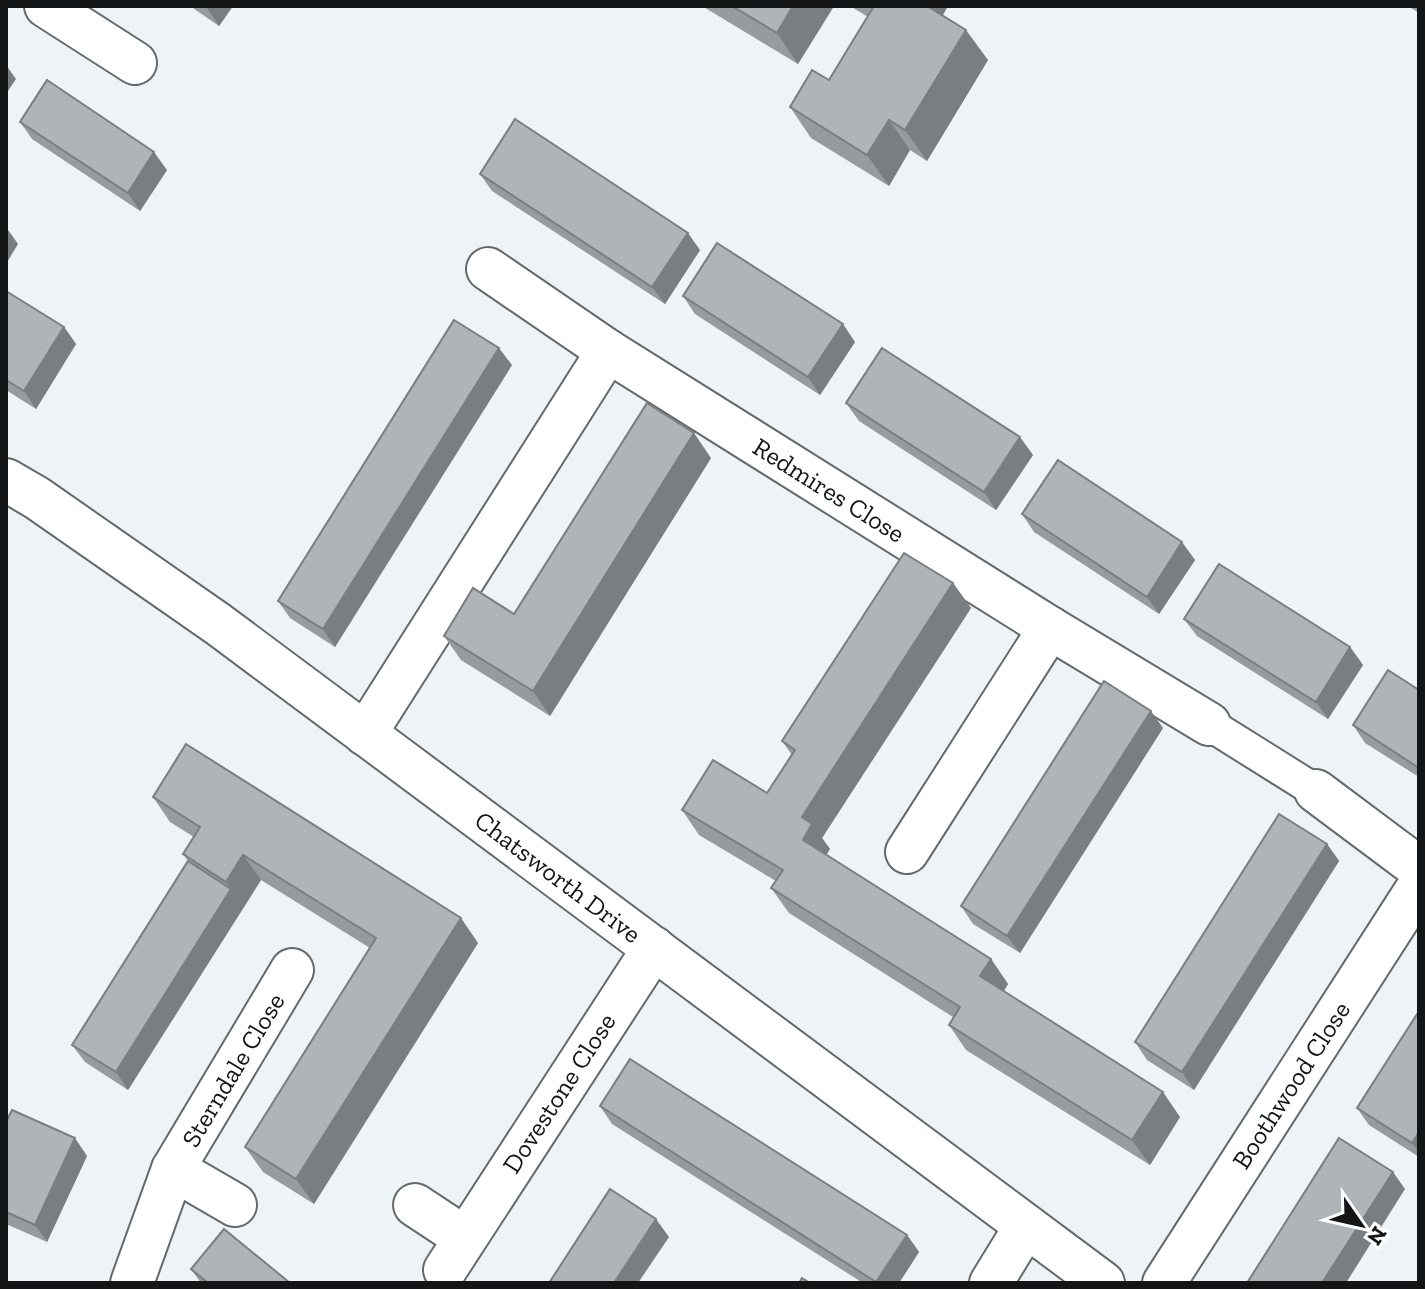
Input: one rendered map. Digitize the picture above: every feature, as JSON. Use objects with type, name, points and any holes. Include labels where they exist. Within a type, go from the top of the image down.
[{"type":"street","points":[[71,12],[135,63]]},
{"type":"street","name":"Redmires Close","points":[[488,269],[608,351],[1209,724]]},
{"type":"street","points":[[365,734],[608,351]]},
{"type":"street","name":"Chatsworth Drive","points":[[21,489],[218,624],[1103,1283]]},
{"type":"street","points":[[907,852],[1050,628]]},
{"type":"street","points":[[1209,724],[1316,791],[1419,868]]},
{"type":"street","name":"Boothwood Close","points":[[1164,1283],[1419,886]]},
{"type":"street","name":"Dovestone Close","points":[[415,1205],[455,1254],[654,948]]},
{"type":"street","name":"Sterndale Close","points":[[132,1283],[173,1169],[292,970]]},
{"type":"street","name":"Sterndale Close","points":[[173,1169],[235,1205]]},
{"type":"street","points":[[991,1283],[1026,1226]]},
{"type":"building","points":[[732,6],[793,6],[777,33]]},
{"type":"building","points":[[874,6],[927,6],[966,30],[905,130],[889,120],[867,155],[790,107],[812,70],[829,80]]},
{"type":"building","points":[[47,80],[154,152],[128,193],[20,122]]},
{"type":"building","points":[[515,119],[688,233],[652,287],[480,174]]},
{"type":"building","points":[[717,243],[843,324],[808,377],[683,296]]},
{"type":"building","points":[[6,291],[64,327],[24,391],[6,380]]},
{"type":"building","points":[[454,320],[499,348],[323,629],[278,601]]},
{"type":"building","points":[[882,348],[1020,437],[984,492],[846,403]]},
{"type":"building","points":[[647,403],[694,433],[533,691],[444,636],[473,588],[514,614]]},
{"type":"building","points":[[1058,460],[1182,542],[1147,597],[1022,514]]},
{"type":"building","points":[[904,553],[953,583],[802,817],[812,824],[803,840],[991,959],[980,976],[1163,1092],[1132,1140],[949,1025],[960,1007],[771,888],[783,870],[682,810],[713,760],[767,793],[795,750],[782,741]]},
{"type":"building","points":[[1219,564],[1350,647],[1316,702],[1184,619]]},
{"type":"building","points":[[1388,670],[1419,690],[1419,768],[1353,725]]},
{"type":"building","points":[[1104,681],[1151,711],[1007,936],[961,906]]},
{"type":"building","points":[[186,744],[461,918],[296,1179],[245,1147],[376,938],[243,855],[226,882],[183,854],[200,827],[153,797]]},
{"type":"building","points":[[1279,814],[1327,844],[1182,1072],[1135,1042]]},
{"type":"building","points":[[188,861],[231,889],[116,1072],[72,1045]]},
{"type":"building","points":[[1419,1011],[1419,1132],[1412,1143],[1357,1108]]},
{"type":"building","points":[[630,1059],[907,1235],[876,1282],[600,1106]]},
{"type":"building","points":[[12,1110],[75,1138],[35,1225],[6,1212],[6,1122]]},
{"type":"building","points":[[1339,1138],[1393,1172],[1322,1283],[1247,1283]]},
{"type":"building","points":[[610,1189],[656,1219],[614,1283],[549,1283]]},
{"type":"building","points":[[224,1229],[290,1283],[208,1283],[191,1269]]}]
